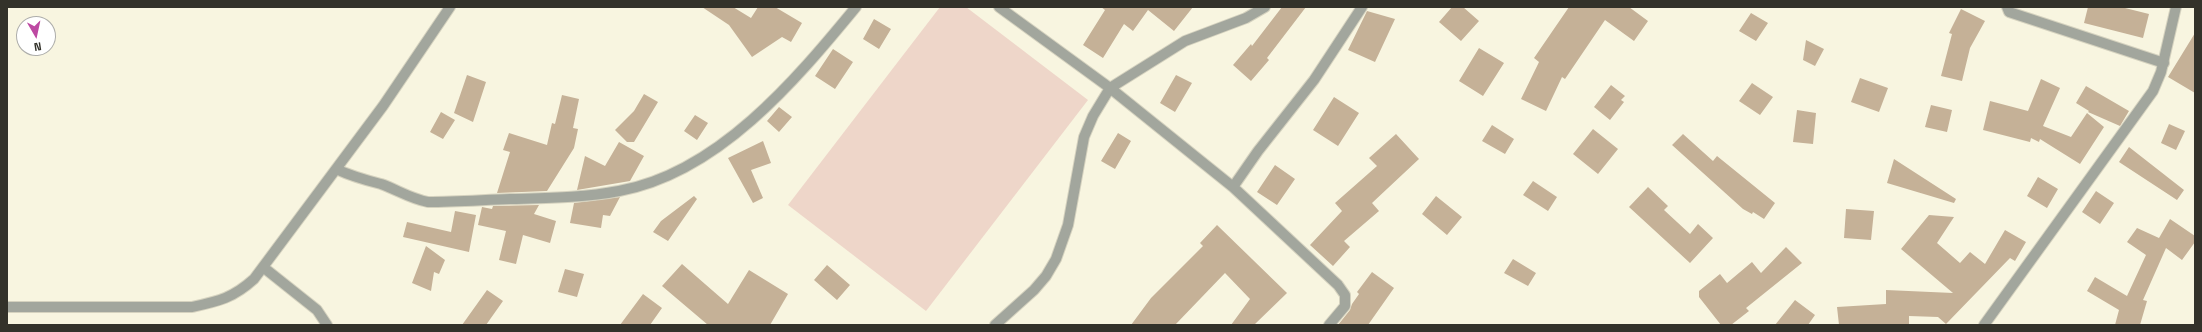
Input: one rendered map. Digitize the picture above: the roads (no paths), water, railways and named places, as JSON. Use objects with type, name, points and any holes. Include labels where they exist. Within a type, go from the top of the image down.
[{"type":"street","points":[[7,307],[192,307],[221,301],[238,293],[254,279],[383,106],[450,7]]},
{"type":"street","points":[[336,169],[361,180],[381,184],[409,198],[428,202],[573,197],[620,191],[664,178],[698,160],[752,120],[795,78],[856,7]]},
{"type":"street","points":[[999,7],[1110,88],[1232,187],[1338,285],[1345,295],[1345,306],[1329,325]]},
{"type":"street","points":[[995,325],[1034,290],[1046,276],[1056,259],[1068,224],[1084,137],[1093,116],[1110,88],[1185,41],[1246,18],[1265,7]]},
{"type":"street","points":[[1232,187],[1258,150],[1314,80],[1362,7]]},
{"type":"street","points":[[2007,7],[2010,12],[2164,63]]},
{"type":"street","points":[[1984,325],[2153,91],[2164,63],[2176,7]]},
{"type":"street","points":[[263,267],[318,310],[327,325]]}]
